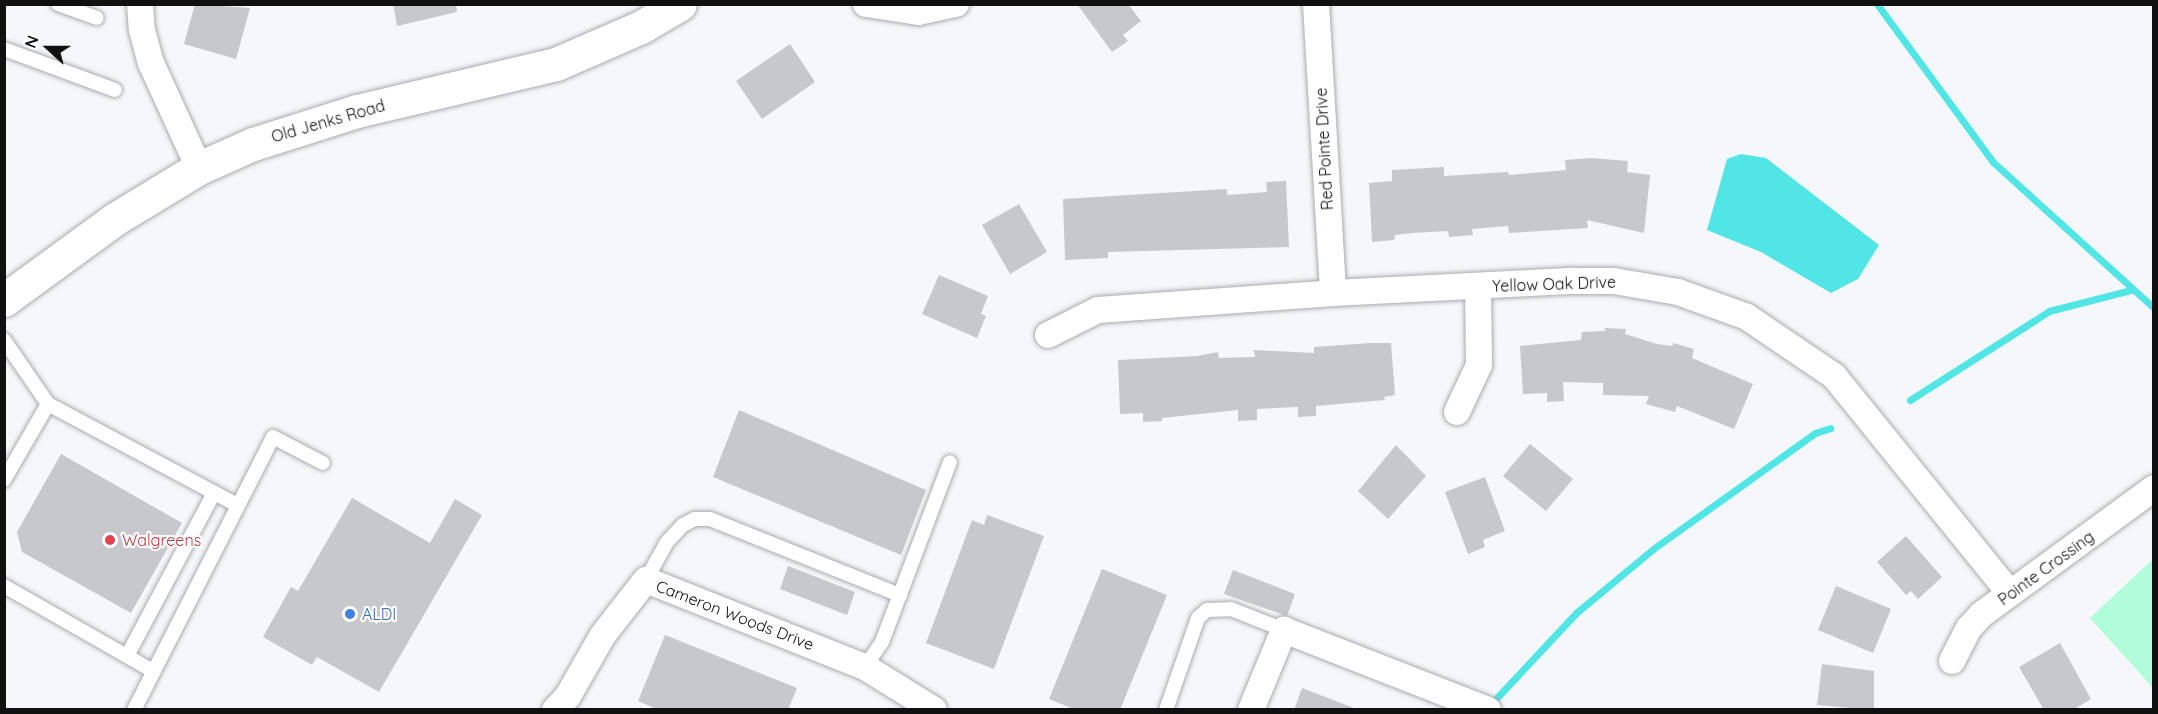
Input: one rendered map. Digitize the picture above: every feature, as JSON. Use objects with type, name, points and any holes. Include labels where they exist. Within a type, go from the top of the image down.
[{"type":"street","points":[[140,4],[142,30],[151,63],[199,168]]},
{"type":"street","name":"Old Jenks Road","points":[[4,300],[115,219],[199,168],[253,144],[357,111],[556,64],[641,27],[680,4]]},
{"type":"street","points":[[867,4],[918,12],[956,4]]},
{"type":"street","name":"Red Pointe Drive","points":[[1316,4],[1333,293]]},
{"type":"street","name":"Yellow Oak Drive","points":[[1048,335],[1098,310],[1333,293],[1614,281],[1678,292],[1747,317],[1834,376],[2010,593]]},
{"type":"street","points":[[1457,412],[1479,365],[1478,287]]},
{"type":"street","name":"Pointe Crossing","points":[[1952,661],[1969,628],[2010,593],[2154,488]]},
{"type":"street","name":"Cameron Woods Drive","points":[[555,710],[568,696],[603,635],[646,580],[865,667],[932,709]]},
{"type":"street","points":[[1251,710],[1284,630],[1488,710]]},
{"type":"lane","points":[[58,4],[97,18]]},
{"type":"lane","points":[[4,49],[115,90]]},
{"type":"lane","points":[[4,340],[48,404],[237,505]]},
{"type":"lane","points":[[4,480],[48,404]]},
{"type":"lane","points":[[134,710],[273,437],[323,464]]},
{"type":"lane","points":[[865,667],[882,642],[950,462]]},
{"type":"lane","points":[[127,656],[214,493]]},
{"type":"lane","points":[[646,580],[667,542],[683,525],[695,519],[710,519],[900,595]]},
{"type":"lane","points":[[4,586],[153,671]]},
{"type":"lane","points":[[1166,710],[1198,618],[1207,610],[1231,609],[1284,630]]},
{"type":"green space","points":[[2153,559],[2153,688],[2090,618]]},
{"type":"water","points":[[1741,154],[1766,158],[1879,245],[1858,279],[1831,293],[1761,252],[1707,230],[1727,159]]},
{"type":"building","points":[[195,4],[250,8],[236,59],[184,44]]},
{"type":"building","points":[[393,4],[456,4],[457,12],[397,26]]},
{"type":"building","points":[[1077,4],[1128,4],[1141,21],[1123,35],[1128,41],[1112,52]]},
{"type":"building","points":[[790,44],[815,82],[762,119],[736,81]]},
{"type":"building","points":[[1591,158],[1628,161],[1627,172],[1650,175],[1644,233],[1587,220],[1588,228],[1509,233],[1508,226],[1472,229],[1473,235],[1449,237],[1448,231],[1412,233],[1395,235],[1394,240],[1372,242],[1369,183],[1392,181],[1392,170],[1444,167],[1444,176],[1508,172],[1509,175],[1566,170],[1565,160]]},
{"type":"building","points":[[1286,181],[1289,247],[1108,252],[1108,258],[1065,260],[1063,199],[1227,189],[1227,195],[1267,192],[1266,182]]},
{"type":"building","points":[[1019,204],[1047,252],[1010,274],[982,225]]},
{"type":"building","points":[[939,275],[988,296],[981,314],[986,316],[977,338],[922,314]]},
{"type":"building","points":[[1605,328],[1626,329],[1625,334],[1657,344],[1672,346],[1673,343],[1694,349],[1692,358],[1753,384],[1734,429],[1677,406],[1675,412],[1646,404],[1649,396],[1603,395],[1603,383],[1563,382],[1564,401],[1547,402],[1547,393],[1523,394],[1520,346],[1581,340],[1582,332],[1605,331]]},
{"type":"building","points":[[1391,343],[1395,395],[1384,397],[1385,400],[1316,406],[1316,416],[1298,417],[1298,407],[1257,409],[1257,420],[1238,421],[1238,410],[1143,422],[1143,413],[1120,414],[1118,360],[1197,356],[1218,352],[1219,358],[1255,357],[1254,350],[1314,353],[1314,347]]},
{"type":"building","points":[[739,410],[926,490],[901,555],[713,477]]},
{"type":"building","points":[[1530,444],[1573,479],[1546,511],[1503,476]]},
{"type":"building","points":[[1396,445],[1426,476],[1388,519],[1358,491]]},
{"type":"building","name":"Walgreens","points":[[61,454],[182,523],[131,613],[22,552],[17,532]]},
{"type":"building","points":[[1485,477],[1505,531],[1483,540],[1485,547],[1468,554],[1445,492]]},
{"type":"building","name":"ALDI","points":[[352,498],[430,543],[455,499],[482,515],[379,692],[317,657],[312,665],[263,637],[291,587],[298,591]]},
{"type":"building","points":[[987,515],[1044,536],[994,669],[926,643],[972,520],[984,525]]},
{"type":"building","points":[[1906,536],[1942,577],[1918,599],[1911,591],[1906,595],[1877,562]]},
{"type":"building","points":[[788,566],[855,592],[847,615],[780,589]]},
{"type":"building","points":[[1102,569],[1167,595],[1120,710],[1076,710],[1049,699]]},
{"type":"building","points":[[1233,570],[1295,594],[1287,616],[1224,594]]},
{"type":"building","points":[[1836,586],[1891,609],[1873,653],[1818,630]]},
{"type":"building","points":[[665,635],[797,688],[788,710],[659,710],[638,701]]},
{"type":"building","points":[[2060,643],[2091,699],[2073,710],[2044,710],[2019,667]]},
{"type":"building","points":[[1822,664],[1874,671],[1874,710],[1817,705]]},
{"type":"building","points":[[1302,688],[1354,708],[1354,710],[1294,710]]},
{"type":"waterway","points":[[1877,4],[1993,162],[2154,308]]},
{"type":"waterway","points":[[1910,400],[2049,311],[2131,290]]},
{"type":"waterway","points":[[1490,705],[1576,613],[1653,549],[1815,433],[1830,428]]},
{"type":"place","name":"Walgreens","points":[[110,540]]},
{"type":"place","name":"ALDI","points":[[350,614]]}]
